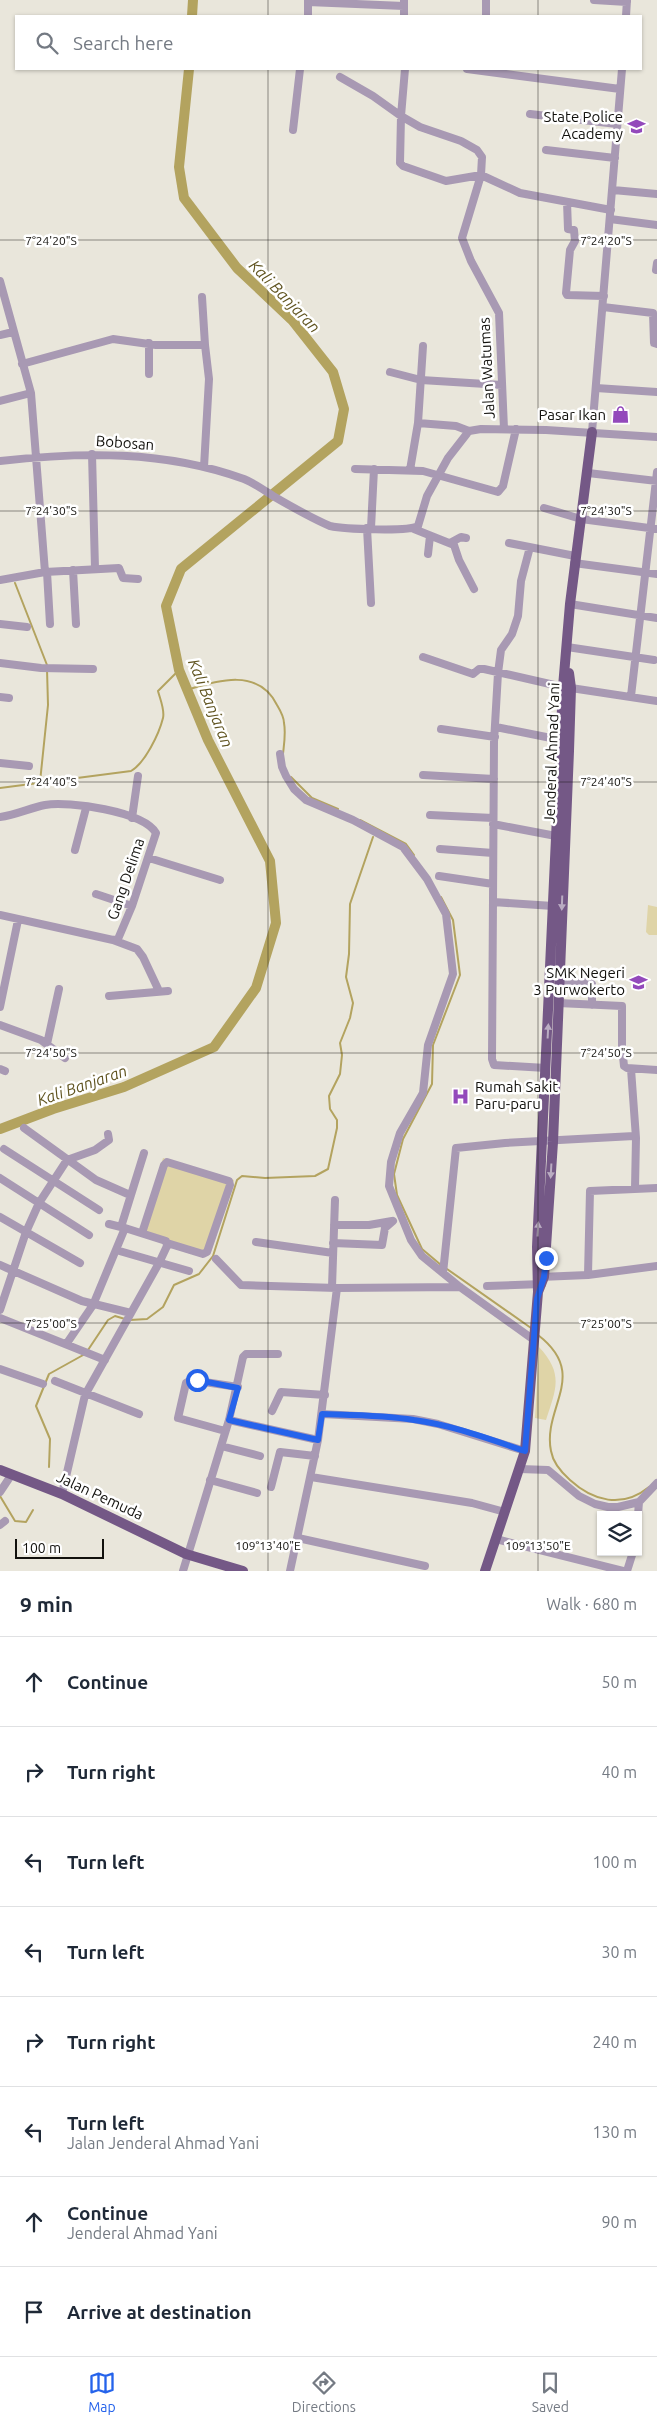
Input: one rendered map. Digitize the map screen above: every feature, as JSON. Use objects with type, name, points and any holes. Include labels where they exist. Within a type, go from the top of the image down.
[{"type":"main road","name":"Jenderal Ahmad Yani","points":[[485,1571],[525,1451],[539,1283],[548,1141],[567,687],[567,647],[575,560],[592,432]]},
{"type":"main road","name":"Jenderal Ahmad Yani","points":[[548,1141],[546,1068],[551,1051],[558,1003],[559,980],[555,968],[553,906],[561,740],[567,687]]},
{"type":"main road","name":"Jalan Pemuda","points":[[0,1470],[62,1494],[186,1554],[243,1571]]},
{"type":"street","points":[[486,0],[486,15]]},
{"type":"street","points":[[594,0],[627,1],[626,15]]},
{"type":"street","points":[[308,15],[308,1],[404,3]]},
{"type":"street","points":[[293,130],[300,70]]},
{"type":"street","points":[[405,70],[401,116],[400,165],[446,181],[481,174],[520,193],[611,210]]},
{"type":"street","points":[[483,70],[620,88]]},
{"type":"street","points":[[592,432],[622,70]]},
{"type":"street","name":"Jalan Watumas","points":[[340,77],[420,127],[460,140],[477,150],[482,157],[481,174],[462,238],[470,261],[498,313],[504,429]]},
{"type":"street","points":[[530,114],[618,124]]},
{"type":"street","points":[[546,150],[615,158]]},
{"type":"street","points":[[612,190],[657,194]]},
{"type":"street","points":[[567,202],[568,229],[574,230],[575,241],[570,250],[566,293],[568,295],[604,296]]},
{"type":"street","points":[[610,219],[657,225]]},
{"type":"street","points":[[656,270],[657,263]]},
{"type":"street","points":[[0,282],[1,292],[30,393],[50,624]]},
{"type":"street","points":[[202,297],[208,379],[204,467]]},
{"type":"street","points":[[603,308],[653,313],[653,339],[654,343],[657,344]]},
{"type":"street","points":[[0,335],[13,332]]},
{"type":"street","points":[[22,364],[113,339],[149,343],[205,345]]},
{"type":"street","points":[[149,343],[149,374]]},
{"type":"street","points":[[410,470],[418,422],[423,346]]},
{"type":"street","points":[[390,372],[422,380],[502,385]]},
{"type":"street","points":[[596,388],[657,392]]},
{"type":"street","points":[[0,401],[30,393]]},
{"type":"street","points":[[418,422],[456,426],[469,431],[516,429],[657,437]]},
{"type":"street","points":[[355,469],[410,470],[492,491],[500,491],[516,429]]},
{"type":"street","points":[[469,431],[438,476],[427,496],[420,524],[414,529],[450,543],[457,550],[459,560],[474,589]]},
{"type":"street","points":[[92,454],[95,568]]},
{"type":"street","name":"Bobosan","points":[[0,461],[35,457],[124,454],[204,467],[246,480],[330,526],[414,529]]},
{"type":"street","points":[[371,604],[369,528],[374,469]]},
{"type":"street","points":[[631,696],[646,573],[654,529],[657,472]]},
{"type":"street","points":[[588,473],[656,481]]},
{"type":"street","points":[[544,508],[581,519],[654,529]]},
{"type":"street","points":[[428,554],[430,536]]},
{"type":"street","points":[[450,543],[461,537],[466,538]]},
{"type":"street","points":[[509,543],[575,560],[657,574]]},
{"type":"street","points":[[530,547],[521,581],[518,616],[512,634],[501,650],[498,673],[493,821],[492,1063],[546,1068]]},
{"type":"street","points":[[0,580],[46,572],[95,568],[119,568],[123,578],[138,579]]},
{"type":"street","points":[[72,570],[76,624]]},
{"type":"street","points":[[570,604],[657,618]]},
{"type":"street","points":[[0,624],[27,627]]},
{"type":"street","points":[[567,647],[654,660]]},
{"type":"street","points":[[423,657],[473,674],[481,669],[567,687],[657,701]]},
{"type":"street","points":[[0,663],[40,668],[93,669]]},
{"type":"street","points":[[0,697],[9,698]]},
{"type":"street","points":[[496,727],[561,740]]},
{"type":"street","points":[[441,729],[495,737]]},
{"type":"street","points":[[280,754],[286,776],[294,789],[306,800],[376,832],[403,847],[439,898],[449,922],[454,966],[450,985],[428,1045],[423,1093],[400,1133],[391,1162],[389,1186],[415,1247],[430,1264],[444,1267],[460,1287],[534,1339]]},
{"type":"street","points":[[0,763],[29,766]]},
{"type":"street","points":[[132,818],[138,776]]},
{"type":"street","points":[[423,776],[494,779]]},
{"type":"street","name":"Gang Delima","points":[[0,817],[45,805],[118,812],[152,828],[156,834],[132,906],[120,936],[112,940]]},
{"type":"street","points":[[75,850],[86,808]]},
{"type":"street","points":[[430,815],[493,821],[556,836]]},
{"type":"street","points":[[440,849],[493,853]]},
{"type":"street","points":[[149,858],[220,880]]},
{"type":"street","points":[[439,876],[494,884]]},
{"type":"street","points":[[96,894],[132,906]]},
{"type":"street","points":[[493,902],[553,906]]},
{"type":"street","points":[[0,915],[112,940],[137,949],[143,957],[159,991]]},
{"type":"street","points":[[0,1007],[18,920]]},
{"type":"street","points":[[559,980],[590,982],[592,1006]]},
{"type":"street","points":[[47,1044],[59,989]]},
{"type":"street","points":[[109,996],[168,991]]},
{"type":"street","points":[[558,1003],[622,1006],[624,1066],[631,1069],[657,1070]]},
{"type":"street","points":[[0,1025],[47,1044],[65,1058]]},
{"type":"street","points":[[631,1069],[636,1144],[635,1188]]},
{"type":"street","points":[[24,1128],[96,1180],[130,1195]]},
{"type":"street","points":[[0,1310],[26,1232],[40,1202],[68,1160],[103,1146],[109,1140],[108,1134]]},
{"type":"street","points":[[444,1267],[450,1190],[456,1148],[634,1136]]},
{"type":"street","points":[[4,1149],[99,1210]]},
{"type":"street","points":[[67,1343],[93,1304],[116,1250],[130,1195],[144,1153]]},
{"type":"street","points":[[109,1224],[203,1254],[207,1252],[230,1185],[229,1181],[167,1162],[164,1165],[142,1233]]},
{"type":"street","points":[[0,1178],[89,1235]]},
{"type":"street","points":[[588,1275],[590,1191],[657,1188]]},
{"type":"street","points":[[290,1571],[311,1476],[325,1395],[335,1288],[333,1243],[335,1200]]},
{"type":"street","points":[[0,1217],[80,1263]]},
{"type":"street","points":[[334,1226],[363,1225],[402,1218]]},
{"type":"street","points":[[333,1243],[382,1245],[385,1228],[393,1221]]},
{"type":"street","points":[[256,1242],[333,1253]]},
{"type":"street","points":[[62,1494],[85,1394],[159,1263],[167,1243]]},
{"type":"street","points":[[116,1250],[189,1271]]},
{"type":"street","points":[[216,1259],[241,1285],[335,1288],[460,1287]]},
{"type":"street","points":[[0,1265],[93,1304],[129,1316]]},
{"type":"street","points":[[487,1286],[539,1283],[657,1266]]},
{"type":"street","points":[[0,1318],[67,1343],[105,1360]]},
{"type":"street","points":[[183,1571],[186,1554],[229,1420],[238,1388],[244,1355],[278,1354]]},
{"type":"street","points":[[0,1369],[43,1384]]},
{"type":"street","points":[[225,1431],[178,1418],[186,1384],[191,1380],[238,1388]]},
{"type":"street","points":[[55,1381],[139,1414]]},
{"type":"street","points":[[272,1411],[281,1392],[325,1395]]},
{"type":"street","points":[[322,1414],[422,1421],[438,1424],[525,1451]]},
{"type":"street","points":[[229,1420],[318,1440]]},
{"type":"street","points":[[221,1446],[260,1456]]},
{"type":"street","points":[[270,1486],[280,1452],[314,1456]]},
{"type":"street","points":[[520,1469],[548,1470],[571,1490],[595,1504],[618,1507],[639,1502],[657,1483]]},
{"type":"street","points":[[0,1492],[12,1474]]},
{"type":"street","points":[[311,1476],[472,1503],[506,1512]]},
{"type":"street","points":[[210,1480],[257,1493]]},
{"type":"street","points":[[638,1511],[639,1502]]},
{"type":"street","points":[[298,1538],[425,1566]]},
{"type":"street","points":[[496,1539],[623,1571]]},
{"type":"street","points":[[628,1571],[632,1556]]},
{"type":"shaded area","points":[[648,905],[657,907],[657,935],[649,935],[646,932]]},
{"type":"shaded area","points":[[163,1158],[234,1180],[210,1255],[140,1232]]},
{"type":"shaded area","points":[[539,1347],[552,1365],[556,1382],[546,1420],[535,1418]]},
{"type":"waterway","name":"Kali Banjaran","points":[[192,15],[193,0]]},
{"type":"waterway","name":"Kali Banjaran","points":[[0,1129],[53,1109],[124,1087],[214,1047],[256,988],[276,923],[270,861],[208,740],[179,670],[166,606],[181,569],[338,441],[344,409],[333,372],[292,320],[237,268],[184,198],[179,167],[189,70]]},
{"type":"waterway","points":[[15,583],[47,665]]},
{"type":"waterway","points":[[40,782],[48,705],[47,669]]},
{"type":"waterway","points":[[0,788],[131,771],[146,755],[161,725],[163,712],[158,691],[179,670]]},
{"type":"waterway","points":[[187,690],[212,683],[237,680],[249,681],[260,686],[269,693],[283,716],[285,731],[283,754]]},
{"type":"waterway","points":[[291,777],[312,798],[338,809]]},
{"type":"waterway","points":[[360,820],[406,844],[414,855]]},
{"type":"waterway","points":[[130,1320],[147,1319],[163,1307],[174,1285],[199,1274],[213,1256],[237,1180],[242,1176],[265,1178],[315,1176],[328,1169],[337,1128],[337,1120],[330,1109],[329,1096],[340,1074],[342,1055],[340,1043],[350,1018],[353,1003],[346,977],[349,954],[350,904],[373,837]]},
{"type":"waterway","points":[[441,897],[453,920],[460,975],[433,1045],[432,1084],[403,1139],[394,1174],[397,1195],[422,1249],[441,1265]]},
{"type":"waterway","points":[[447,1269],[531,1328]]},
{"type":"waterway","points":[[88,1350],[108,1320],[115,1316],[125,1319]]},
{"type":"waterway","points":[[538,1335],[553,1350],[561,1364],[563,1378],[561,1391],[552,1420],[550,1435],[551,1451],[558,1467],[567,1477],[588,1493],[608,1500],[628,1498],[639,1494],[649,1487]]},
{"type":"waterway","points":[[49,1467],[50,1439],[36,1406],[49,1374],[85,1354]]},
{"type":"waterway","points":[[0,1496],[15,1521],[26,1522],[33,1510]]},
{"type":"place","name":"State Police Academy","points":[[637,126]]},
{"type":"place","name":"Pasar Ikan","points":[[620,415]]},
{"type":"place","name":"SMK Negeri 3 Purwokerto","points":[[639,982]]},
{"type":"place","name":"Rumah Sakit Paru-paru","points":[[461,1096]]},
{"type":"route","points":[[197,1380],[238,1388],[229,1420],[318,1440],[322,1414],[370,1416],[413,1419],[438,1424],[525,1451],[537,1299],[544,1277],[546,1258]]}]
